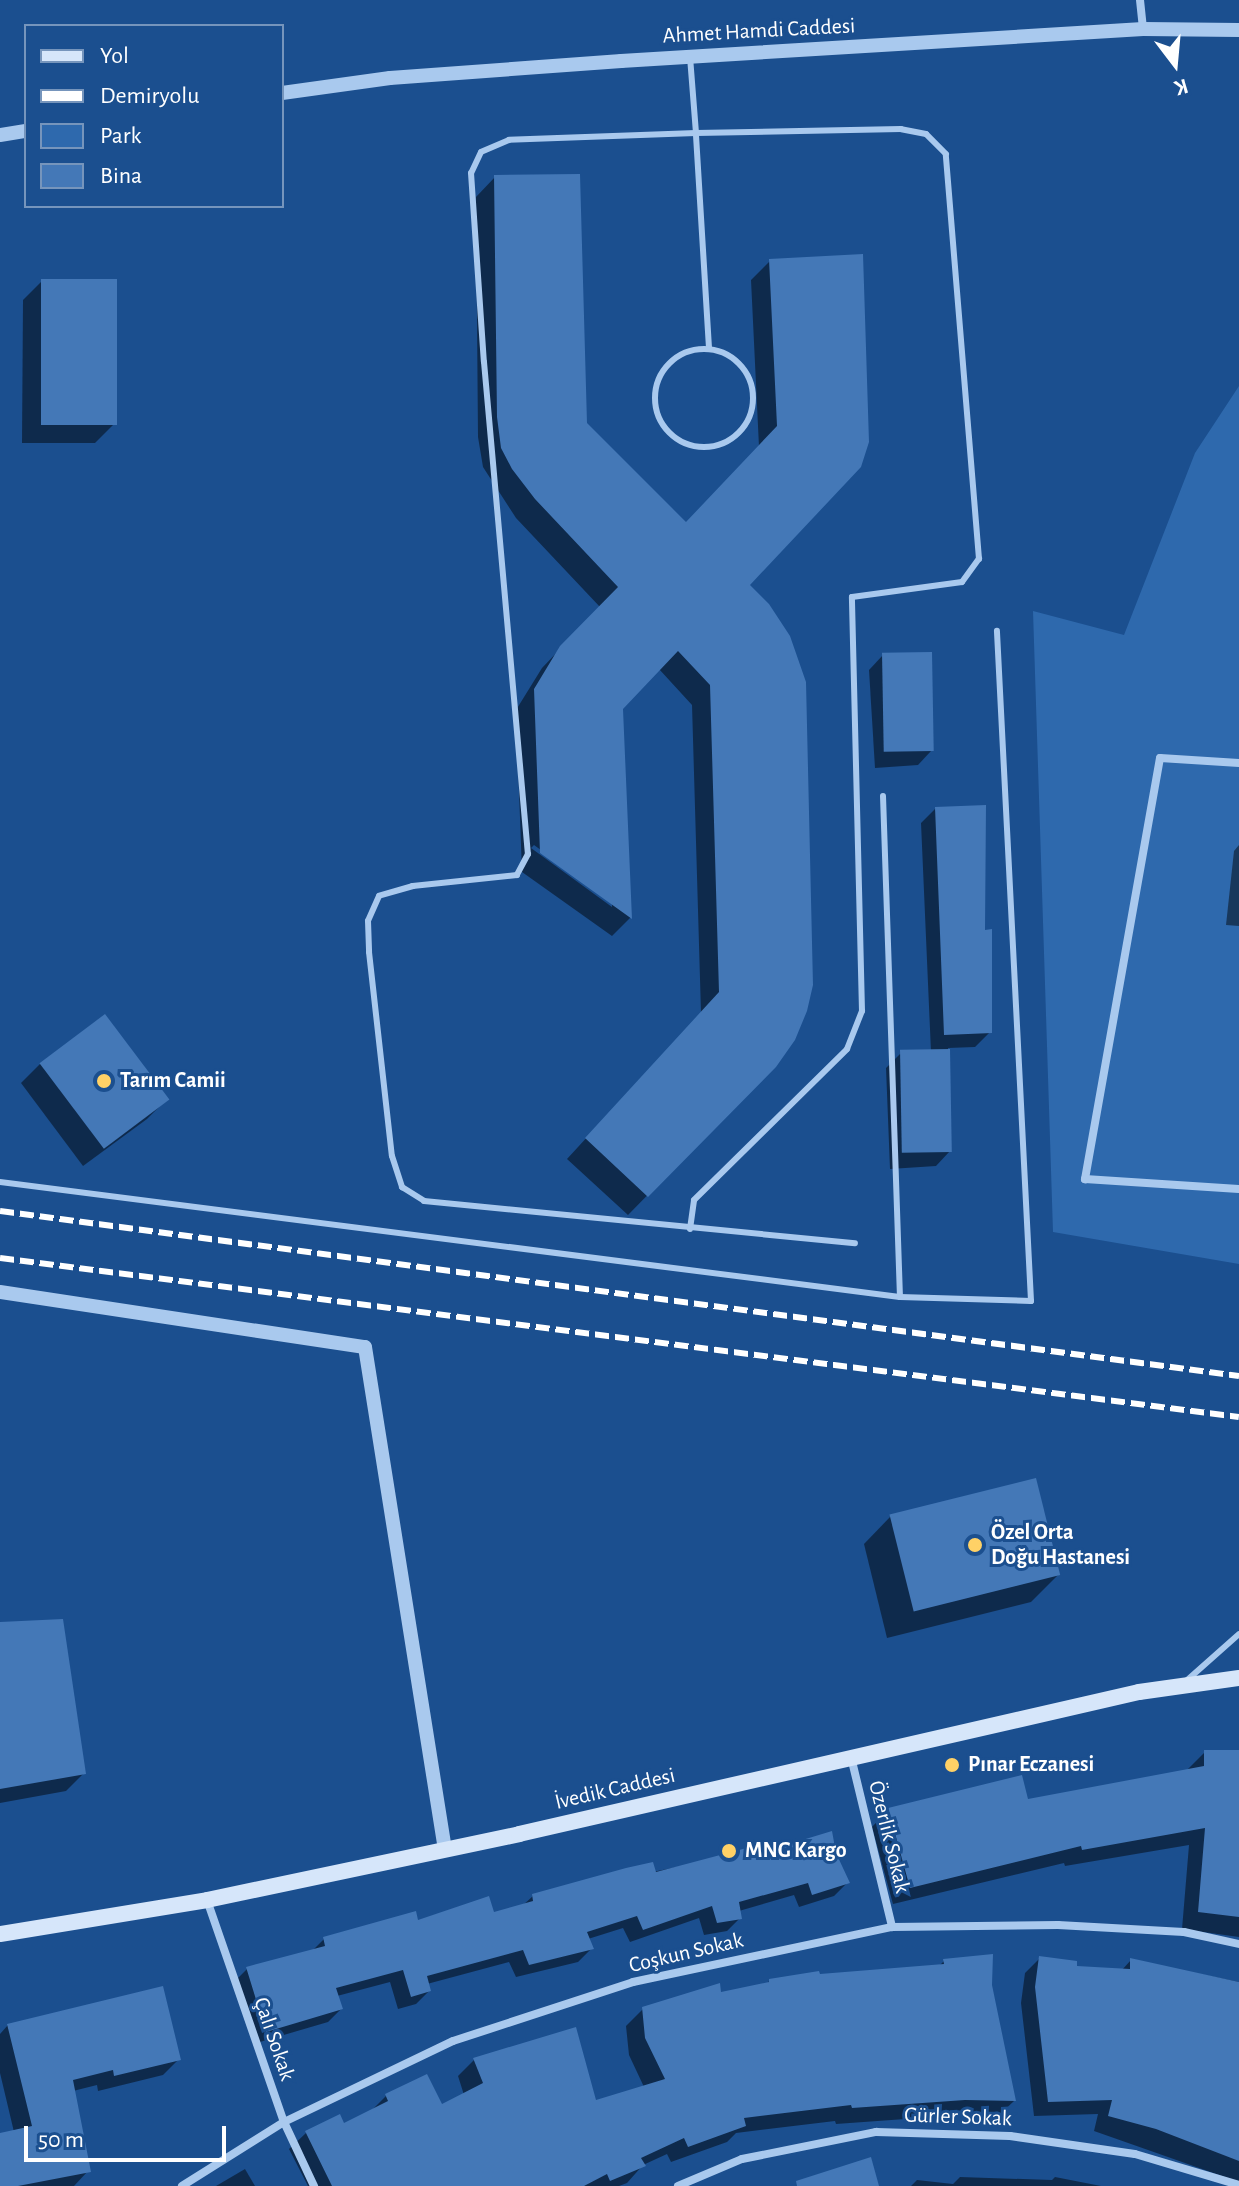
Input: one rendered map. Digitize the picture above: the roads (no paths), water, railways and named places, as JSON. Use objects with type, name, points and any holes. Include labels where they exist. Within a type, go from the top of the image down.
[{"type":"main road","name":"İvedik Caddesi","points":[[0,1934],[207,1900],[445,1850],[850,1756],[1182,1684],[1239,1678]]},
{"type":"street","points":[[1140,0],[1143,29]]},
{"type":"street","name":"Ahmet Hamdi Caddesi","points":[[284,93],[390,78],[690,57],[1143,29],[1239,30]]},
{"type":"street","points":[[0,135],[24,131]]},
{"type":"street","points":[[1239,763],[1160,758],[1085,1179],[1239,1189]]},
{"type":"street","points":[[0,1292],[365,1347],[445,1850]]},
{"type":"street","name":"Özerlik Sokak","points":[[850,1756],[892,1927]]},
{"type":"street","name":"Çalı Sokak","points":[[207,1900],[284,2122],[314,2186]]},
{"type":"street","name":"Coşkun Sokak","points":[[182,2186],[284,2122],[453,2041],[633,1982],[892,1927],[1058,1925],[1184,1932],[1239,1944]]},
{"type":"street","name":"Gürler Sokak","points":[[678,2186],[742,2159],[876,2132],[1010,2136],[1088,2147],[1135,2154],[1239,2185]]},
{"type":"lane","points":[[690,57],[709,348]]},
{"type":"lane","points":[[690,1229],[694,1200],[847,1049],[862,1011],[852,597],[962,582],[979,559],[946,154],[926,134],[901,129],[509,140],[481,152],[471,173],[484,362],[528,854],[517,875],[413,886],[379,896],[368,921],[392,1156],[402,1187],[424,1201],[690,1229],[855,1243]]},
{"type":"lane","points":[[709,348],[733,358],[744,369],[751,382],[752,412],[735,436],[707,447],[693,446],[669,433],[661,422],[655,395],[657,382],[673,360],[696,349],[709,348]]},
{"type":"lane","points":[[0,1182],[900,1297],[1031,1301],[997,631]]},
{"type":"lane","points":[[883,796],[900,1297]]},
{"type":"lane","points":[[1182,1684],[1239,1634]]},
{"type":"railway","points":[[0,1211],[1239,1376]]},
{"type":"railway","points":[[0,1258],[1239,1417]]},
{"type":"place","name":"Tarım Camii","points":[[104,1081]]},
{"type":"place","name":"Özel Orta Doğu Hastanesi","points":[[975,1545]]},
{"type":"place","name":"Pınar Eczanesi","points":[[952,1765]]},
{"type":"place","name":"MNG Kargo","points":[[729,1851]]}]
